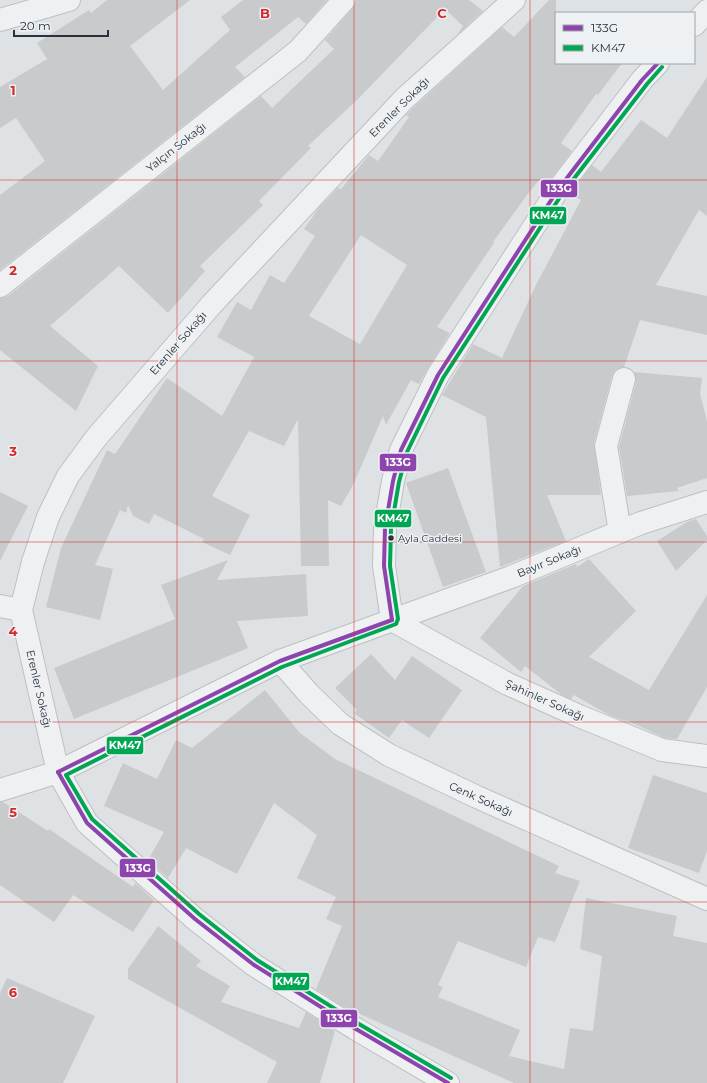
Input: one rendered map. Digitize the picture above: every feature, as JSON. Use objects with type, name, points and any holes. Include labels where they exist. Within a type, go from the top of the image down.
[{"type":"street","points":[[0,20],[69,0]]},
{"type":"street","name":"Yalçın Sokağı","points":[[0,286],[298,50],[344,0]]},
{"type":"street","name":"Erenler Sokağı","points":[[448,1083],[356,1029],[254,965],[195,919],[87,823],[58,772],[10,608],[33,562],[48,517],[68,476],[96,438],[212,304],[404,99],[514,0]]},
{"type":"street","points":[[695,24],[707,11]]},
{"type":"street","points":[[0,790],[58,772],[280,661],[392,620],[384,566],[385,528],[393,481],[401,450],[438,375],[557,191],[642,80],[657,64]]},
{"type":"street","points":[[620,532],[606,446],[624,379]]},
{"type":"street","name":"Bayır Sokağı","points":[[392,620],[511,577],[641,523],[707,502]]},
{"type":"street","name":"Şahinler Sokağı","points":[[392,620],[508,684],[579,716],[662,750],[707,756]]},
{"type":"street","name":"Cenk Sokağı","points":[[280,661],[309,694],[340,724],[389,755],[477,797],[707,899]]},
{"type":"building","points":[[107,0],[190,0],[130,46],[163,90],[230,30],[221,17],[243,0],[327,0],[306,24],[298,17],[235,67],[245,77],[0,270],[0,195],[45,161],[16,118],[0,128],[0,87],[47,59],[37,43],[89,10],[91,13]]},
{"type":"building","points":[[356,0],[469,0],[483,11],[457,35],[463,26],[445,9],[358,99],[308,146],[311,148],[259,201],[263,205],[200,266],[205,271],[168,313],[119,266],[50,326],[98,366],[76,411],[0,350],[0,298],[8,296],[261,96],[272,108],[334,49],[325,40],[353,8]]},
{"type":"building","points":[[549,0],[556,0],[555,64],[621,64],[598,95],[596,94],[561,143],[572,151],[548,183],[540,179],[527,195],[493,242],[494,243],[437,327],[450,333],[419,384],[411,380],[386,425],[383,416],[353,485],[341,506],[328,500],[329,566],[301,566],[298,419],[284,446],[249,431],[212,496],[250,515],[230,555],[202,542],[204,539],[154,514],[149,524],[133,516],[128,505],[126,513],[120,510],[95,565],[113,569],[100,620],[46,607],[61,548],[107,450],[115,454],[167,378],[222,416],[254,357],[217,337],[237,302],[251,310],[270,275],[284,283],[315,236],[304,229],[318,209],[338,188],[341,189],[369,155],[378,161],[409,117],[406,115],[502,27],[514,37]],"holes":[[[361,235],[407,265],[360,344],[309,316]]]},
{"type":"building","points":[[707,77],[707,216],[699,210],[656,285],[707,296],[707,335],[640,320],[624,367],[615,370],[612,376],[594,443],[601,495],[547,495],[566,541],[500,567],[486,417],[442,395],[473,344],[502,358],[536,285],[581,200],[570,194],[592,165],[601,172],[641,120],[667,138]]},
{"type":"building","points":[[634,372],[702,378],[700,394],[707,421],[707,478],[677,488],[679,491],[627,496],[619,447],[636,382]]},
{"type":"building","points":[[448,468],[486,572],[443,587],[406,483]]},
{"type":"building","points":[[0,492],[28,506],[0,561]]},
{"type":"building","points":[[696,519],[707,536],[707,540],[676,571],[657,541],[687,522]]},
{"type":"building","points":[[589,559],[636,611],[589,657],[649,690],[707,595],[707,687],[677,739],[665,738],[626,720],[625,721],[609,715],[574,695],[571,699],[562,695],[525,666],[521,672],[480,638],[523,586],[576,564],[577,567]]},
{"type":"building","points":[[228,560],[217,580],[306,574],[308,616],[237,621],[248,648],[74,719],[54,668],[175,619],[161,585]]},
{"type":"building","points":[[371,654],[395,680],[412,656],[462,690],[429,738],[402,720],[389,738],[354,713],[357,710],[335,688]]},
{"type":"building","points":[[265,690],[300,733],[335,759],[559,866],[555,873],[580,881],[555,942],[538,937],[526,967],[458,941],[438,985],[443,987],[438,997],[520,1030],[509,1056],[564,1069],[570,1028],[593,1031],[602,956],[580,949],[586,898],[677,916],[673,936],[707,943],[707,1083],[514,1083],[342,1006],[316,989],[342,926],[326,919],[336,897],[297,878],[317,835],[274,803],[237,874],[186,848],[168,878],[148,860],[164,832],[104,806],[123,763],[157,779],[176,740],[192,748]]},
{"type":"building","points":[[653,775],[707,793],[707,851],[699,873],[628,848]]},
{"type":"building","points":[[0,802],[3,802],[48,831],[49,829],[133,887],[135,883],[154,900],[133,932],[73,895],[54,922],[0,885]]},
{"type":"building","points":[[158,926],[201,961],[196,966],[230,986],[221,1002],[299,1028],[306,1012],[335,1031],[320,1083],[267,1083],[277,1062],[128,979],[128,969]]},
{"type":"building","points":[[7,978],[95,1016],[63,1083],[0,1083],[0,993]]},
{"type":"transit line","name":"133G","points":[[392,620],[384,566],[385,528],[393,481],[401,450],[438,375],[557,191],[642,80],[657,64]]},
{"type":"transit line","name":"KM47","points":[[451,1078],[359,1024],[257,960],[199,914],[92,819],[66,775],[282,667],[396,624],[398,619],[390,566],[391,529],[399,482],[407,452],[443,378],[562,194],[647,84],[662,67]]},
{"type":"transit line","name":"133G","points":[[58,772],[280,661],[392,620]]},
{"type":"transit line","name":"133G","points":[[58,772],[87,823],[195,919],[254,965],[356,1029],[448,1083]]},
{"type":"place","name":"Ayla Caddesi","points":[[391,538]]}]
